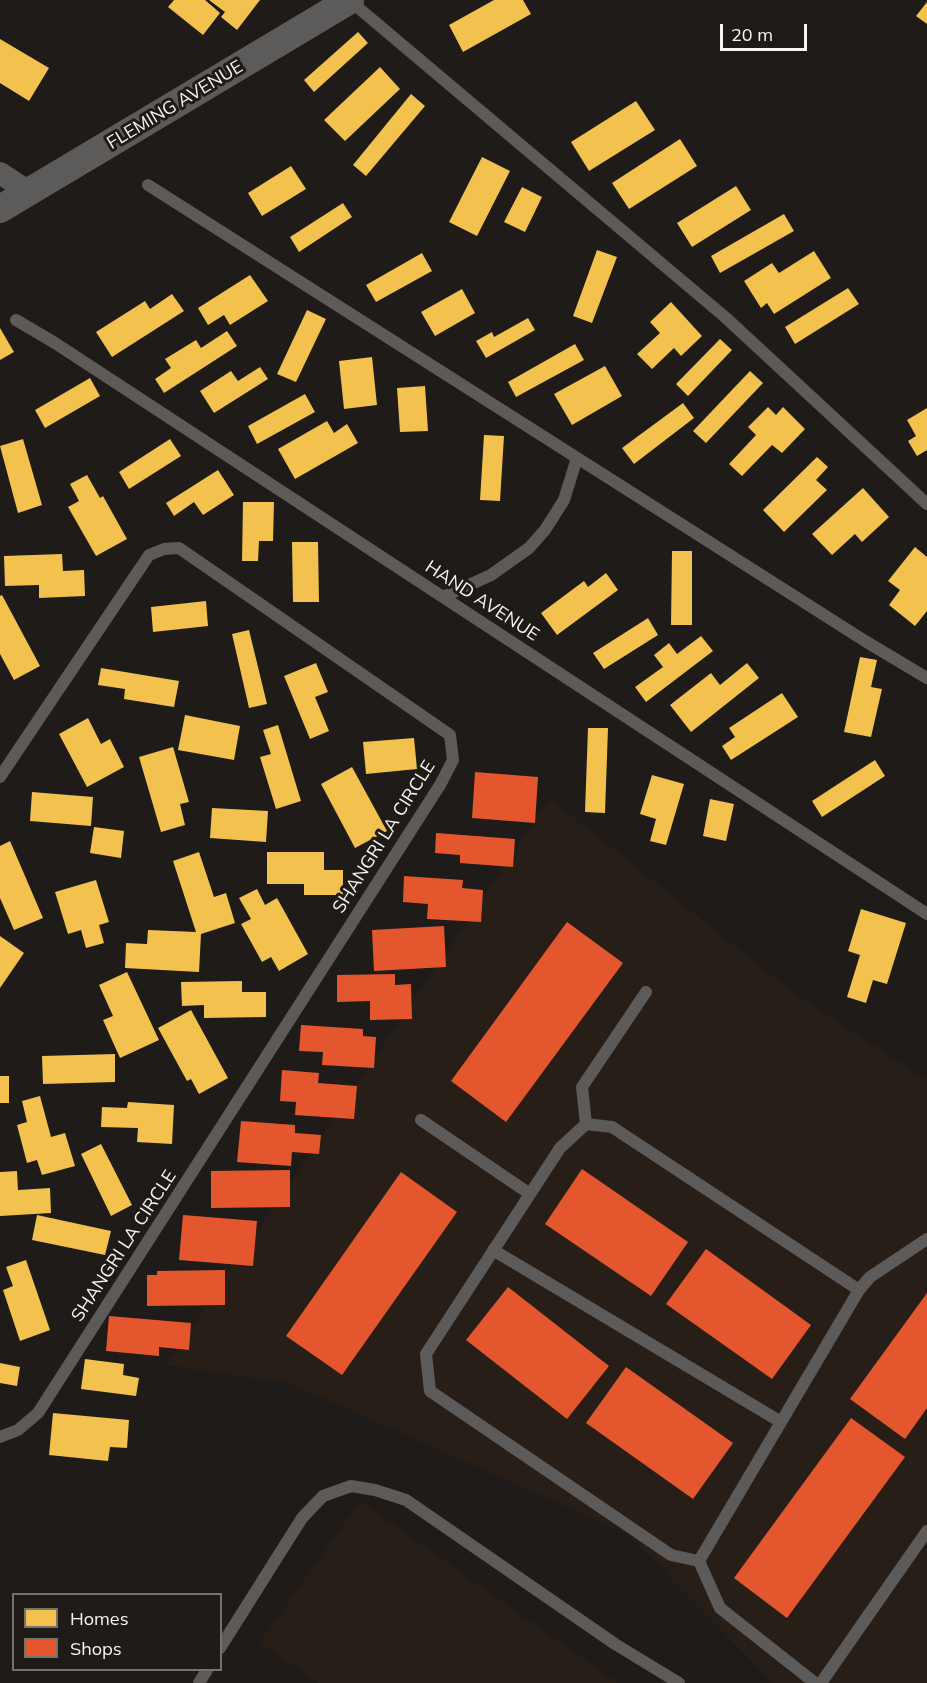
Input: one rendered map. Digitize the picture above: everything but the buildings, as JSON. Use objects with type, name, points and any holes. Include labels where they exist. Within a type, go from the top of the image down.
[{"type":"street","name":"FLEMING AVENUE","points":[[0,210],[349,0]]},
{"type":"street","points":[[0,173],[29,192]]},
{"type":"lane","points":[[349,0],[725,317],[927,504]]},
{"type":"lane","points":[[148,185],[865,641],[927,678]]},
{"type":"lane","name":"HAND AVENUE","points":[[16,320],[55,343],[927,914]]},
{"type":"lane","points":[[443,597],[491,575],[529,548],[545,530],[564,500],[577,458]]},
{"type":"lane","name":"SHANGRI LA CIRCLE","points":[[0,777],[149,555],[164,549],[179,548],[450,735],[453,760],[440,785],[38,1413],[18,1430],[0,1437]]},
{"type":"lane","points":[[586,1124],[582,1087],[646,992]]},
{"type":"lane","points":[[421,1120],[530,1194]]},
{"type":"lane","points":[[699,1561],[671,1555],[430,1391],[426,1354],[560,1148],[586,1124],[612,1127],[859,1290]]},
{"type":"lane","points":[[699,1561],[859,1290],[870,1278],[927,1239]]},
{"type":"lane","points":[[494,1250],[781,1422]]},
{"type":"lane","points":[[222,1645],[302,1518],[323,1496],[351,1486],[375,1490],[406,1500],[615,1644],[678,1683]]},
{"type":"lane","points":[[821,1683],[927,1531]]},
{"type":"lane","points":[[699,1561],[720,1608],[815,1683]]},
{"type":"shaded area","points":[[550,799],[797,995],[927,1080],[927,1683],[773,1683],[627,1534],[289,1383],[166,1365]]},
{"type":"shaded area","points":[[360,1501],[618,1683],[318,1683],[260,1642]]}]
